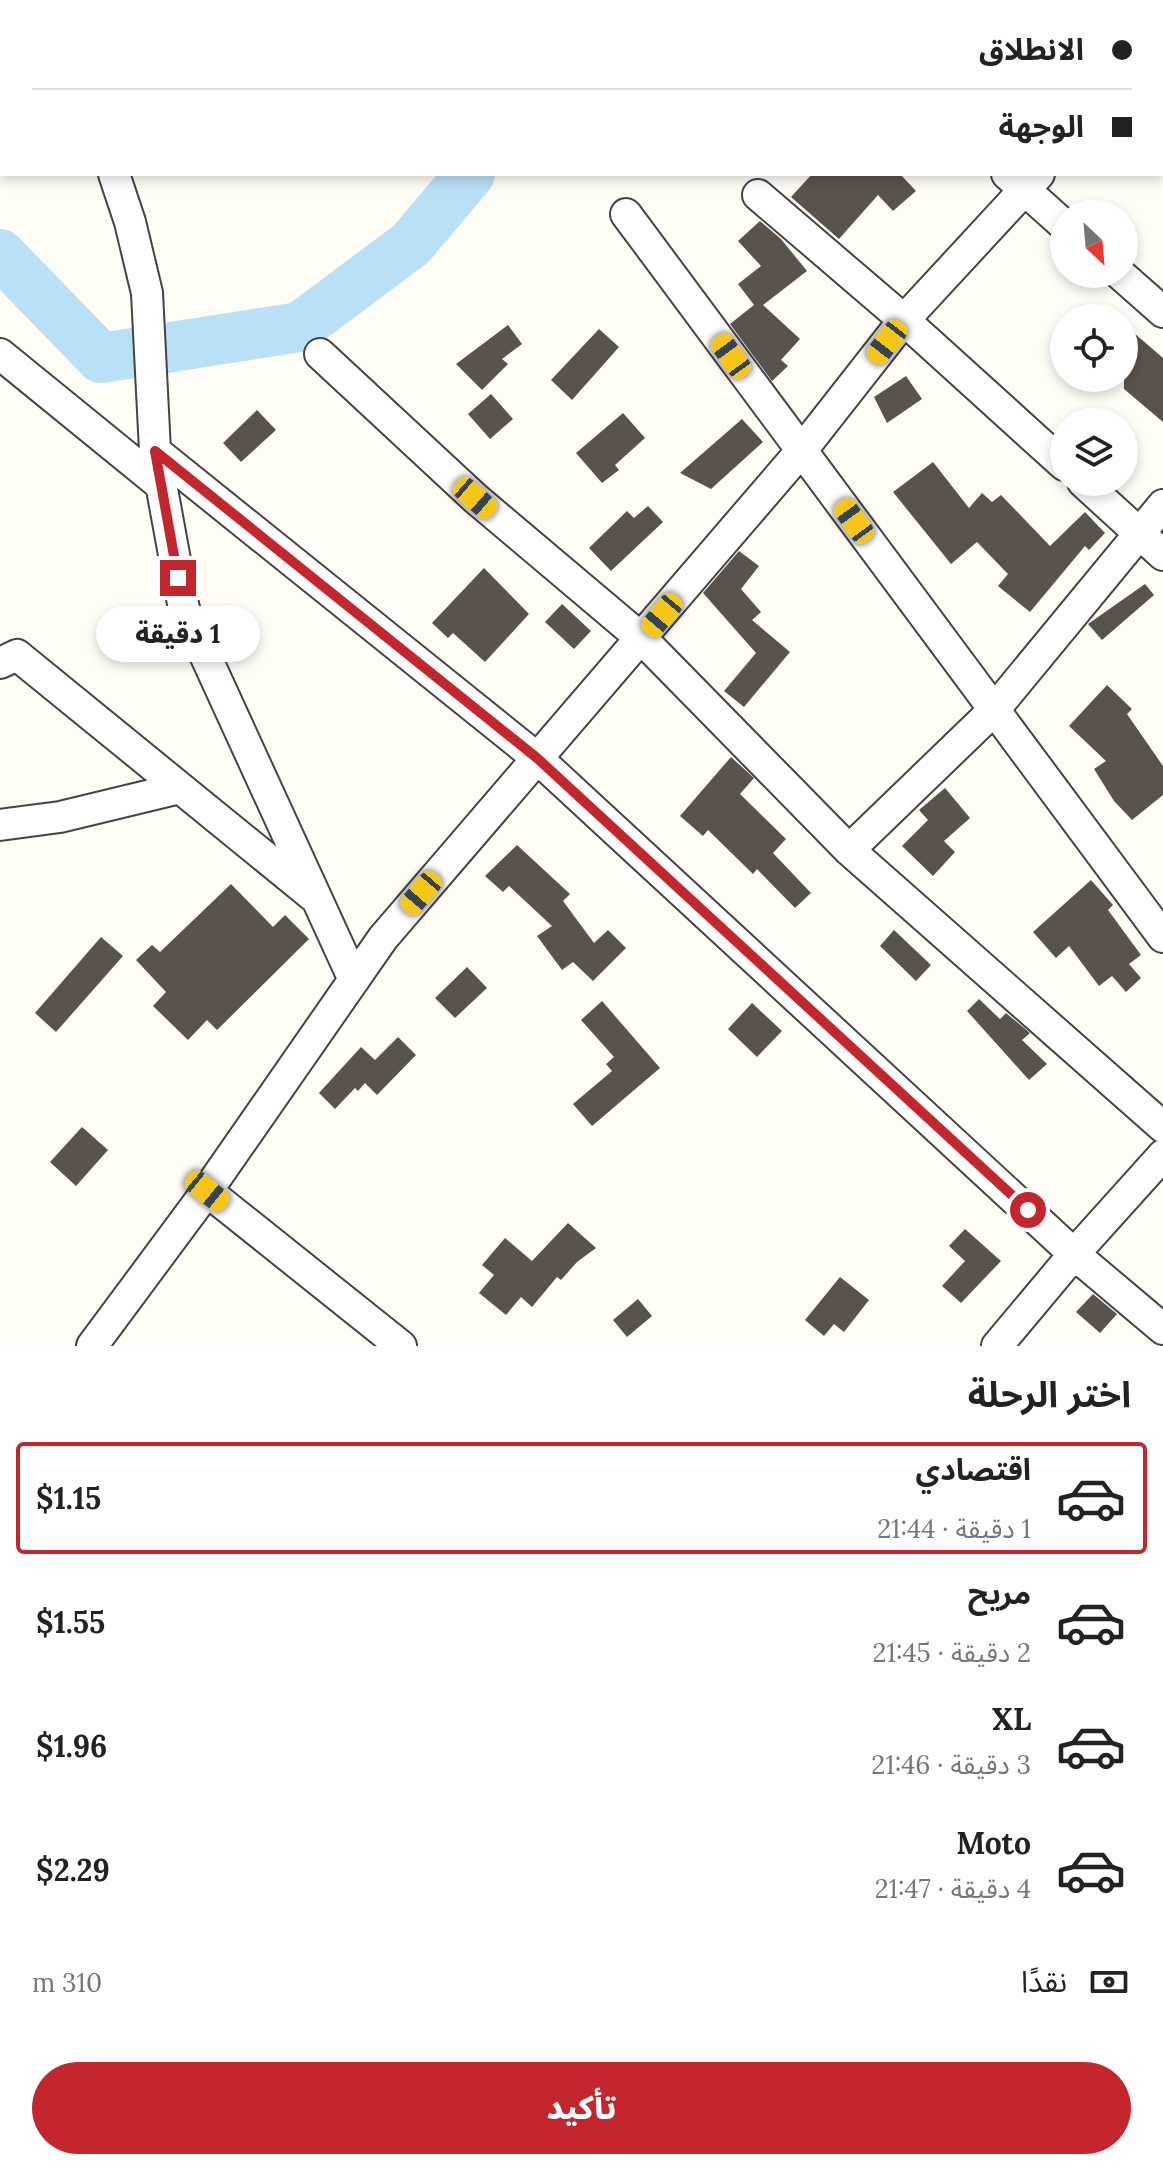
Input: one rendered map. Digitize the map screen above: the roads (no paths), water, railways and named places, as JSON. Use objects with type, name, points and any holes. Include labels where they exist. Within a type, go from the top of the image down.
[{"type":"street","points":[[115,176],[130,222],[147,293],[155,451],[184,609],[354,980]]},
{"type":"street","points":[[92,1346],[207,1191],[383,938],[802,450],[904,320],[1023,180],[1050,210]]},
{"type":"street","points":[[758,195],[904,320],[1050,452]]},
{"type":"street","points":[[626,214],[1163,937]]},
{"type":"street","points":[[1136,288],[1163,312]]},
{"type":"street","points":[[320,354],[475,498],[642,639],[849,850],[1163,1127]]},
{"type":"street","points":[[3,360],[161,485]]},
{"type":"street","points":[[155,451],[537,758],[1074,1254],[1163,1329]]},
{"type":"street","points":[[1098,496],[1163,555]]},
{"type":"street","points":[[849,850],[994,710],[1163,505]]},
{"type":"street","points":[[0,663],[17,655],[317,900]]},
{"type":"street","points":[[0,825],[60,817],[180,788]]},
{"type":"street","points":[[997,1346],[1163,1155]]},
{"type":"street","points":[[207,1191],[401,1346]]},
{"type":"waterway","points":[[0,254],[101,358],[300,327],[411,244],[468,176]]}]
